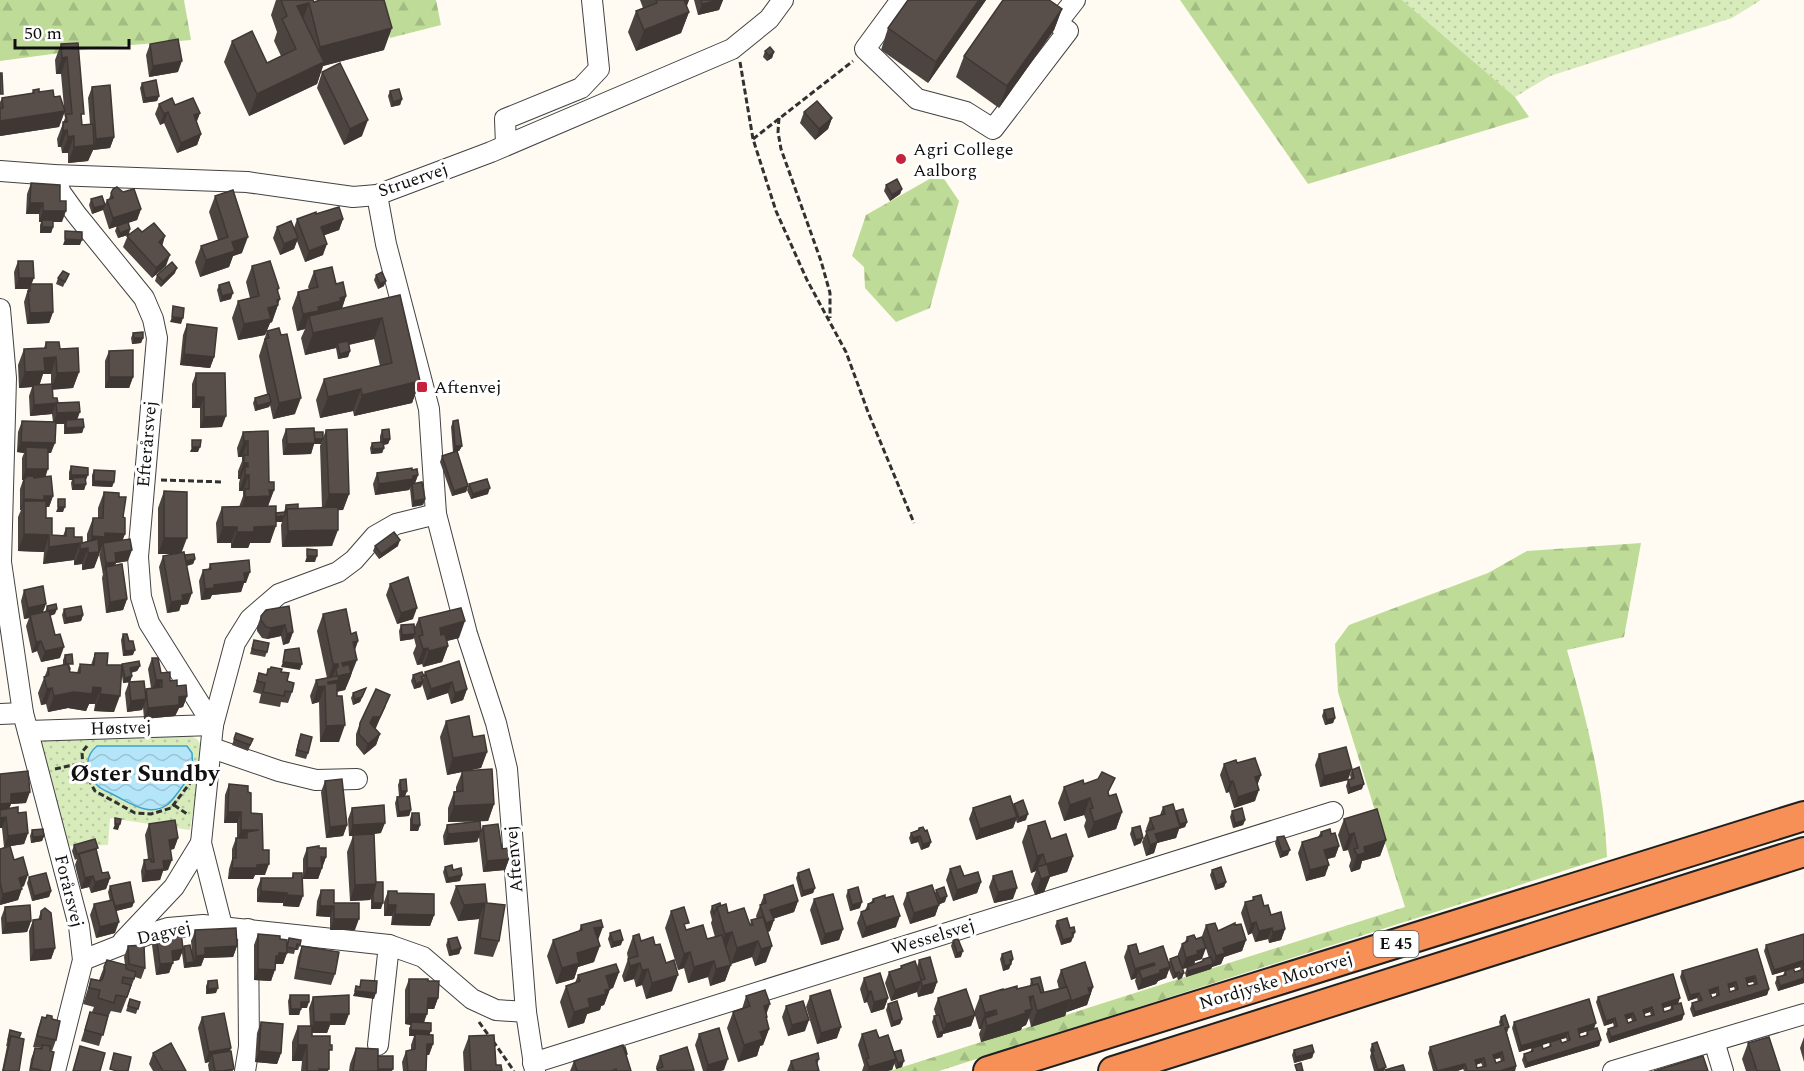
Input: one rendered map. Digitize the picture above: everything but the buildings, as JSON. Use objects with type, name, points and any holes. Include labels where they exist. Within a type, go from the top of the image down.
[{"type":"highway","name":"Nordjyske Motorvej","points":[[988,1071],[1804,816]]},
{"type":"highway","name":"Nordjyske Motorvej","points":[[1113,1071],[1804,852]]},
{"type":"street","points":[[506,145],[505,119],[581,88],[599,69],[592,0]]},
{"type":"street","name":"Struervej","points":[[0,171],[247,182],[353,196],[377,195],[408,185],[506,145],[666,79],[732,49],[769,19],[783,0]]},
{"type":"street","points":[[901,0],[865,49],[917,99],[966,112],[993,129],[1068,31],[1025,0]]},
{"type":"street","points":[[1057,23],[1074,0]]},
{"type":"street","name":"Efterårsvej","points":[[54,175],[61,193],[71,207],[144,298],[153,319],[157,338],[138,557],[141,597],[149,623],[213,725]]},
{"type":"street","name":"Aftenvej","points":[[377,195],[386,244],[429,409],[436,514],[467,634],[496,723],[507,769],[526,1012],[534,1067]]},
{"type":"street","name":"Forårsvej","points":[[0,309],[6,378],[2,581],[26,722],[79,926],[83,960],[55,1071]]},
{"type":"street","points":[[222,926],[201,843],[213,725],[235,643],[250,618],[279,594],[338,572],[354,560],[375,536],[396,524],[436,514]]},
{"type":"street","points":[[0,714],[26,722]]},
{"type":"street","name":"Høstvej","points":[[26,722],[213,725]]},
{"type":"street","points":[[212,748],[279,771],[316,780],[357,779]]},
{"type":"street","name":"Wesselsvej","points":[[534,1067],[1333,812]]},
{"type":"street","points":[[119,945],[174,887],[201,843]]},
{"type":"street","name":"Dagvej","points":[[83,960],[168,928],[203,925],[248,928],[389,945],[423,957],[472,999],[496,1010],[526,1012]]},
{"type":"street","points":[[245,1071],[249,1047],[248,928]]},
{"type":"street","points":[[378,1045],[389,945]]},
{"type":"street","points":[[1613,1071],[1804,1014]]},
{"type":"street","points":[[1714,1041],[1723,1071]]},
{"type":"path","points":[[737,45],[753,140],[761,169],[790,245],[846,352],[914,523]]},
{"type":"path","points":[[753,140],[850,64],[865,49]]},
{"type":"path","points":[[779,118],[778,132],[781,149],[830,293],[830,320]]},
{"type":"path","points":[[144,480],[224,482]]},
{"type":"path","points":[[90,742],[82,752],[82,769],[95,791],[135,813],[151,814],[171,808],[193,779]]},
{"type":"path","points":[[38,772],[82,763]]},
{"type":"path","points":[[472,999],[471,1010],[514,1071]]},
{"type":"green space","points":[[0,0],[184,0],[191,40],[97,48],[0,61]]},
{"type":"green space","points":[[379,0],[436,0],[441,25],[390,38]]},
{"type":"green space","points":[[1180,0],[1402,0],[1515,97],[1529,117],[1308,184]]},
{"type":"green space","points":[[1402,0],[1761,0],[1732,18],[1550,76],[1515,97]]},
{"type":"green space","points":[[940,173],[959,201],[930,308],[896,322],[865,288],[864,267],[852,256],[866,215]]},
{"type":"green space","points":[[1641,543],[1624,637],[1567,650],[1598,778],[1607,857],[939,1071],[890,1071],[1405,907],[1338,692],[1335,644],[1349,625],[1488,573],[1527,551]]},
{"type":"green space","points":[[186,734],[197,739],[203,748],[190,830],[110,818],[108,845],[65,846],[41,741],[45,737]]},
{"type":"water","points":[[97,746],[187,746],[192,753],[193,772],[167,805],[153,810],[147,809],[133,805],[104,790],[94,782],[89,771],[88,760]]},
{"type":"place","name":"Agri College Aalborg","points":[[901,159]]},
{"type":"place","name":"Aftenvej","points":[[422,387]]},
{"type":"district","name":"Øster Sundby","points":[[145,774]]}]
